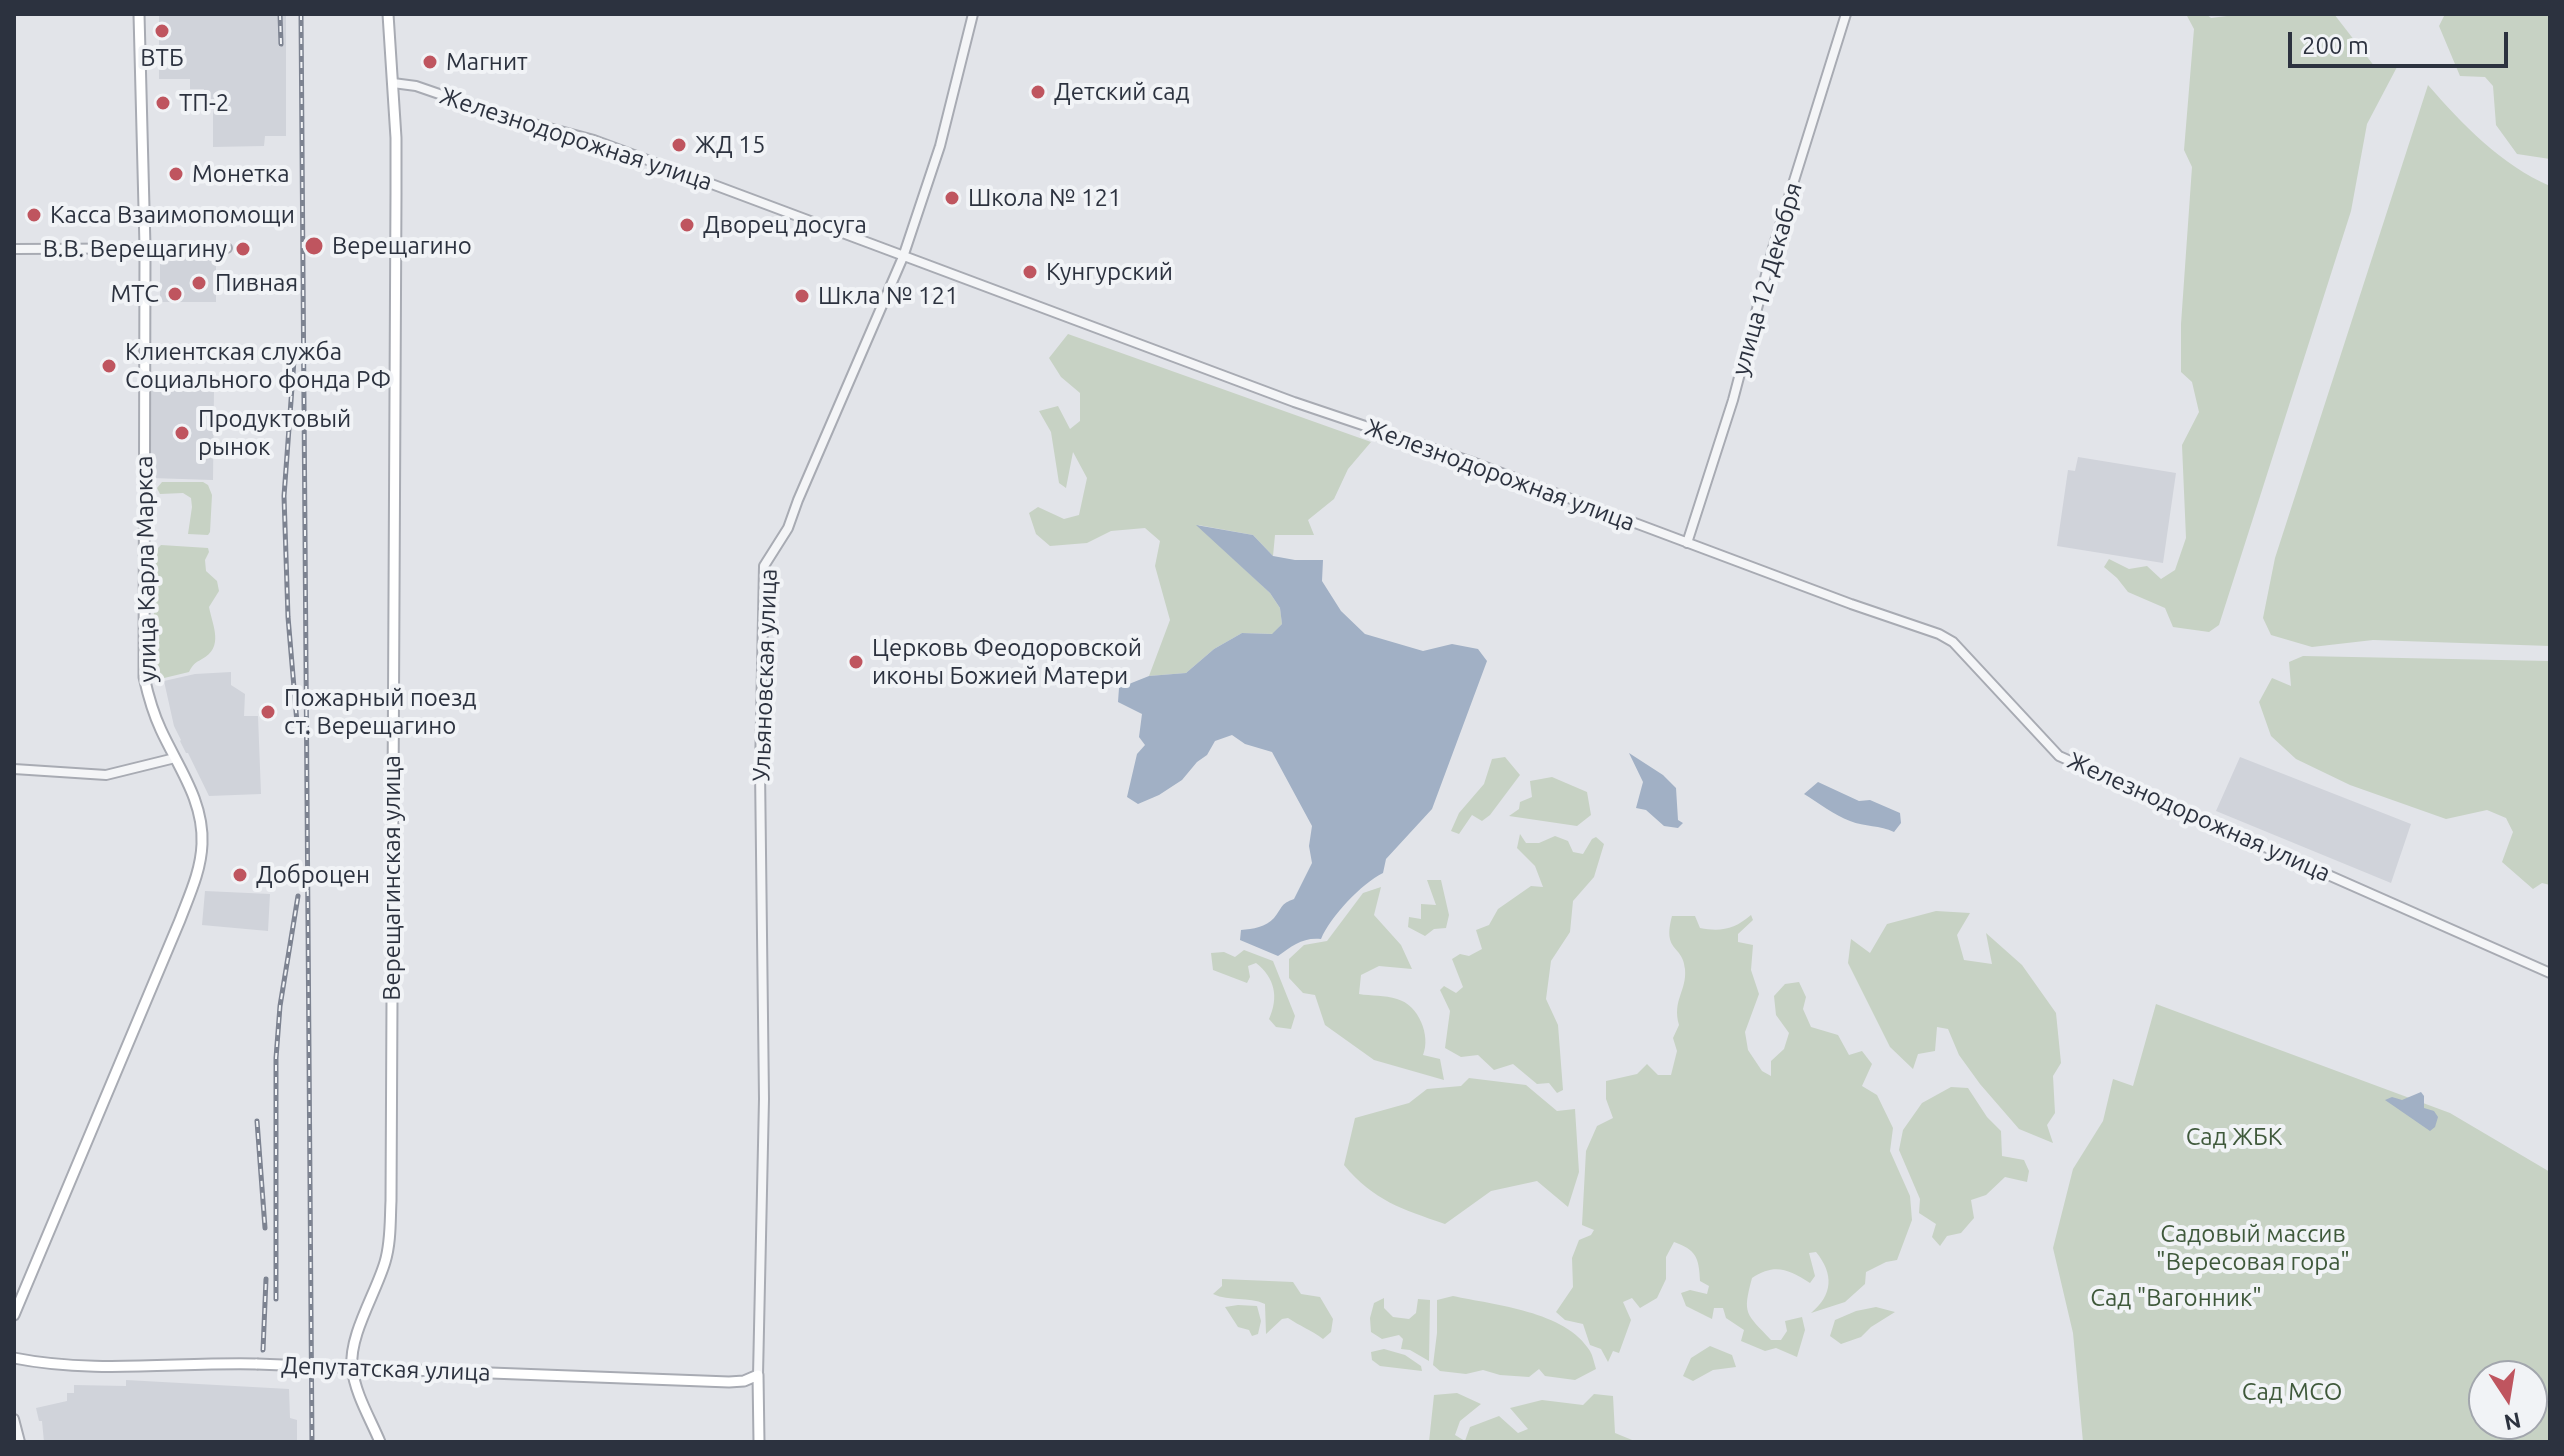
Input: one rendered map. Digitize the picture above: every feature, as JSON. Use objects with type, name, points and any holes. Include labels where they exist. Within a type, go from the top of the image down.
[{"type":"main road","name":"улица Карла Маркса","points":[[14,1315],[196,877],[202,844],[202,824],[188,781],[153,711],[143,661],[145,247],[139,14]]},
{"type":"main road","name":"Верещагинская улица","points":[[380,1442],[359,1396],[352,1359],[385,1261],[391,1201],[396,193],[388,14]]},
{"type":"main road","name":"Депутатская улица","points":[[14,1358],[44,1364],[99,1367],[257,1364],[729,1382],[744,1381],[758,1375]]},
{"type":"main road","points":[[758,1375],[759,1442]]},
{"type":"street","name":"Ульяновская улица","points":[[758,1375],[764,1099],[760,770],[764,566],[788,528],[903,257],[940,146],[973,14]]},
{"type":"street","name":"улица 12 Декабря","points":[[1687,543],[1733,400],[1773,248],[1846,14]]},
{"type":"street","name":"Железнодорожная улица","points":[[393,83],[416,86],[500,115],[594,140],[1279,397],[1475,463],[1939,634],[1953,642],[2059,756],[2550,973]]},
{"type":"street","points":[[14,249],[227,248]]},
{"type":"street","points":[[14,769],[106,775],[175,758]]},
{"type":"street","points":[[14,1419],[20,1442]]},
{"type":"shaded area","points":[[157,14],[286,14],[286,136],[265,136],[264,146],[213,147],[213,108],[203,105],[204,89],[190,89],[190,79],[159,79]]},
{"type":"shaded area","points":[[160,253],[216,253],[216,302],[160,302]]},
{"type":"shaded area","name":"Продуктовый рынок","points":[[151,387],[214,388],[213,480],[151,478]]},
{"type":"shaded area","points":[[2078,457],[2176,473],[2163,563],[2057,546],[2068,470],[2075,471]]},
{"type":"shaded area","points":[[231,672],[231,685],[245,694],[244,716],[258,716],[261,794],[209,796],[174,726],[164,681],[195,674]]},
{"type":"shaded area","points":[[2240,757],[2411,824],[2391,883],[2216,811]]},
{"type":"shaded area","points":[[205,891],[270,894],[268,931],[202,925]]},
{"type":"shaded area","points":[[126,1380],[289,1389],[290,1418],[297,1420],[297,1442],[44,1442],[42,1421],[39,1421],[36,1408],[67,1401],[67,1393],[74,1393],[74,1385],[126,1386]]},
{"type":"green space","points":[[2186,14],[2206,14],[2211,18],[2243,14],[2334,14],[2375,67],[2397,67],[2367,124],[2351,211],[2219,625],[2209,632],[2173,627],[2165,608],[2128,592],[2104,567],[2109,559],[2129,569],[2147,566],[2161,579],[2175,570],[2186,538],[2182,445],[2199,412],[2192,382],[2181,372],[2181,324],[2192,167],[2184,150],[2194,29]]},
{"type":"green space","points":[[2445,14],[2550,14],[2550,159],[2517,154],[2496,125],[2493,86],[2485,77],[2460,76],[2439,26]]},
{"type":"green space","points":[[2428,85],[2469,129],[2499,155],[2550,186],[2550,646],[2373,640],[2312,647],[2271,635],[2263,618],[2275,558]]},
{"type":"green space","points":[[1068,334],[1371,442],[1348,469],[1334,499],[1308,520],[1314,535],[1275,535],[1273,556],[1253,535],[1198,525],[1270,593],[1280,608],[1282,624],[1273,634],[1242,633],[1214,649],[1186,673],[1149,676],[1170,620],[1155,566],[1160,541],[1145,528],[1111,531],[1087,543],[1050,546],[1036,534],[1029,513],[1038,507],[1064,519],[1079,515],[1087,478],[1073,452],[1066,488],[1059,483],[1051,432],[1039,411],[1058,406],[1070,429],[1080,421],[1080,393],[1061,377],[1049,358]]},
{"type":"green space","points":[[162,482],[203,482],[208,485],[212,495],[208,535],[188,534],[191,498],[183,493],[160,494],[157,488]]},
{"type":"green space","points":[[161,545],[208,548],[206,571],[217,581],[219,591],[209,607],[215,636],[213,649],[189,672],[157,679],[154,671],[154,552]]},
{"type":"green space","points":[[2303,656],[2550,661],[2550,885],[2542,883],[2533,889],[2502,862],[2513,832],[2506,818],[2487,810],[2446,819],[2350,785],[2296,759],[2271,736],[2259,702],[2272,678],[2291,686],[2289,662]]},
{"type":"green space","points":[[1505,757],[1520,775],[1490,815],[1482,821],[1472,815],[1459,834],[1451,831],[1459,813],[1484,784],[1492,759]]},
{"type":"green space","points":[[1552,777],[1587,792],[1591,815],[1577,826],[1509,816],[1519,809],[1520,802],[1532,797],[1530,781]]},
{"type":"green space","points":[[1520,834],[1526,843],[1539,843],[1555,836],[1568,841],[1573,852],[1583,854],[1596,837],[1604,844],[1594,877],[1573,901],[1570,932],[1551,961],[1546,999],[1558,1025],[1563,1090],[1557,1093],[1549,1083],[1537,1084],[1513,1064],[1494,1070],[1478,1055],[1461,1057],[1445,1048],[1450,1011],[1440,990],[1444,986],[1456,993],[1463,987],[1452,959],[1460,954],[1469,956],[1482,949],[1476,930],[1489,925],[1498,909],[1531,886],[1543,887],[1535,866],[1517,848]]},
{"type":"green space","points":[[1427,880],[1441,880],[1449,915],[1446,928],[1434,929],[1425,936],[1408,927],[1409,917],[1421,919],[1421,904],[1436,905]]},
{"type":"green space","points":[[1381,887],[1374,915],[1401,945],[1412,969],[1379,966],[1361,975],[1359,994],[1405,1002],[1417,1014],[1424,1031],[1423,1055],[1440,1059],[1444,1080],[1374,1060],[1325,1025],[1315,995],[1303,993],[1289,978],[1289,959],[1304,945],[1327,941],[1363,893]]},
{"type":"green space","points":[[1936,911],[1970,913],[1957,935],[1964,960],[1992,964],[1986,933],[2022,965],[2056,1013],[2061,1063],[2053,1076],[2055,1113],[2047,1125],[2053,1143],[2019,1129],[1959,1055],[1948,1029],[1937,1027],[1935,1051],[1918,1054],[1913,1069],[1890,1047],[1848,963],[1851,939],[1870,953],[1887,924]]},
{"type":"green space","points":[[1751,915],[1753,920],[1738,934],[1738,942],[1753,945],[1751,970],[1759,994],[1745,1032],[1748,1050],[1762,1071],[1771,1076],[1771,1061],[1784,1049],[1789,1033],[1776,1015],[1774,996],[1785,984],[1799,982],[1806,997],[1803,1009],[1811,1027],[1838,1035],[1849,1055],[1862,1051],[1872,1064],[1862,1086],[1877,1095],[1893,1128],[1890,1151],[1910,1196],[1912,1220],[1897,1260],[1866,1272],[1865,1284],[1845,1302],[1811,1313],[1824,1299],[1828,1284],[1826,1268],[1816,1252],[1809,1253],[1815,1276],[1810,1283],[1795,1274],[1775,1269],[1752,1278],[1747,1300],[1748,1313],[1771,1340],[1781,1340],[1787,1331],[1785,1321],[1802,1317],[1805,1330],[1797,1357],[1776,1348],[1765,1351],[1741,1341],[1744,1330],[1726,1318],[1723,1308],[1714,1308],[1712,1319],[1686,1306],[1681,1293],[1690,1290],[1707,1294],[1709,1286],[1700,1281],[1699,1266],[1692,1252],[1674,1242],[1666,1257],[1666,1279],[1657,1298],[1640,1308],[1632,1298],[1623,1302],[1631,1320],[1619,1353],[1613,1351],[1608,1362],[1601,1349],[1590,1345],[1583,1324],[1565,1320],[1556,1312],[1573,1287],[1572,1258],[1579,1240],[1591,1235],[1594,1230],[1582,1225],[1586,1151],[1597,1126],[1613,1118],[1606,1099],[1606,1081],[1637,1074],[1647,1064],[1658,1075],[1671,1075],[1677,1051],[1673,1038],[1679,1025],[1677,1009],[1685,977],[1681,955],[1671,942],[1672,916],[1695,916],[1700,928],[1715,930],[1739,924]]},
{"type":"green space","points":[[1244,950],[1273,961],[1295,1016],[1291,1029],[1276,1027],[1269,1019],[1274,1003],[1273,988],[1256,963],[1248,966],[1250,977],[1247,983],[1213,970],[1211,953],[1224,952],[1235,957]]},
{"type":"green space","name":"Садовый массив \"Вересовая гора\"","points":[[2156,1004],[2450,1113],[2550,1172],[2550,1442],[2083,1442],[2073,1333],[2053,1248],[2073,1169],[2103,1121],[2113,1079],[2133,1086]]},
{"type":"green space","points":[[1469,1078],[1526,1085],[1557,1111],[1575,1109],[1579,1172],[1568,1207],[1537,1181],[1491,1191],[1445,1224],[1378,1196],[1344,1165],[1355,1118],[1409,1103],[1427,1089],[1461,1086]]},
{"type":"green space","points":[[1951,1087],[1968,1088],[1987,1117],[2001,1131],[2002,1156],[2024,1160],[2029,1171],[2027,1182],[2005,1177],[1986,1195],[1971,1200],[1974,1218],[1961,1233],[1947,1236],[1940,1246],[1932,1237],[1936,1224],[1919,1213],[1920,1199],[1899,1150],[1903,1130],[1922,1103]]},
{"type":"green space","points":[[1222,1279],[1293,1282],[1301,1294],[1320,1297],[1333,1319],[1331,1332],[1323,1339],[1288,1318],[1282,1319],[1266,1334],[1265,1304],[1213,1294],[1222,1286]]},
{"type":"green space","points":[[1453,1296],[1547,1318],[1579,1338],[1590,1351],[1596,1369],[1575,1380],[1545,1376],[1539,1369],[1529,1377],[1483,1370],[1466,1374],[1440,1371],[1433,1365],[1437,1300]]},
{"type":"green space","points":[[1384,1298],[1384,1308],[1393,1317],[1409,1319],[1416,1313],[1418,1299],[1430,1300],[1429,1361],[1410,1350],[1401,1349],[1403,1339],[1399,1335],[1382,1339],[1371,1332],[1370,1318],[1374,1303]]},
{"type":"green space","points":[[1257,1306],[1261,1321],[1258,1334],[1252,1336],[1249,1330],[1238,1327],[1225,1307]]},
{"type":"green space","points":[[1876,1307],[1895,1312],[1861,1337],[1841,1344],[1830,1336],[1835,1320]]},
{"type":"green space","points":[[1710,1346],[1732,1355],[1736,1367],[1713,1370],[1693,1381],[1683,1376],[1691,1358]]},
{"type":"green space","points":[[1384,1349],[1405,1355],[1421,1366],[1422,1371],[1380,1366],[1372,1360],[1371,1352]]},
{"type":"green space","points":[[1457,1393],[1481,1404],[1460,1421],[1455,1435],[1465,1441],[1470,1427],[1499,1416],[1518,1433],[1528,1429],[1510,1408],[1542,1400],[1583,1405],[1594,1394],[1613,1396],[1615,1433],[1637,1442],[1429,1442],[1434,1395]]},
{"type":"water","points":[[1196,525],[1253,535],[1273,556],[1323,560],[1322,581],[1341,611],[1365,634],[1423,651],[1452,644],[1478,649],[1487,661],[1432,809],[1386,859],[1383,873],[1365,885],[1339,911],[1321,939],[1303,941],[1278,956],[1240,940],[1241,930],[1267,924],[1284,904],[1294,899],[1312,863],[1309,846],[1312,826],[1272,752],[1245,744],[1232,735],[1215,741],[1207,755],[1182,780],[1159,795],[1138,804],[1127,797],[1137,754],[1145,745],[1139,737],[1142,714],[1118,702],[1119,688],[1149,676],[1186,673],[1214,649],[1242,633],[1272,634],[1282,624],[1280,608],[1270,593]]},
{"type":"water","points":[[1629,753],[1663,775],[1676,788],[1678,820],[1683,823],[1678,828],[1664,826],[1646,810],[1636,808],[1643,782]]},
{"type":"water","points":[[1818,782],[1859,801],[1870,800],[1900,813],[1901,823],[1894,832],[1844,818],[1804,794]]},
{"type":"water","points":[[2421,1092],[2424,1108],[2434,1111],[2438,1117],[2430,1131],[2385,1100],[2392,1097],[2402,1100]]},
{"type":"railway","points":[[280,14],[281,44]]},
{"type":"railway","points":[[301,14],[312,1442]]},
{"type":"railway","points":[[294,360],[284,496],[288,617],[297,723]]},
{"type":"railway","points":[[276,1299],[276,1058],[280,1006],[298,896]]},
{"type":"railway","points":[[257,1121],[265,1228]]},
{"type":"railway","points":[[263,1350],[266,1279]]},
{"type":"place","name":"ВТБ","points":[[162,31]]},
{"type":"place","name":"Магнит","points":[[430,62]]},
{"type":"place","name":"Детский сад","points":[[1038,92]]},
{"type":"place","name":"ТП-2","points":[[163,103]]},
{"type":"place","name":"ЖД 15","points":[[679,145]]},
{"type":"place","name":"Монетка","points":[[176,174]]},
{"type":"place","name":"Школа № 121","points":[[952,198]]},
{"type":"place","name":"Касса Взаимопомощи","points":[[34,215]]},
{"type":"place","name":"Дворец досуга","points":[[687,225]]},
{"type":"place","name":"Верещагино","points":[[314,246]]},
{"type":"place","name":"В.В. Верещагину","points":[[243,249]]},
{"type":"place","name":"Кунгурский","points":[[1030,272]]},
{"type":"place","name":"Пивная","points":[[199,283]]},
{"type":"place","name":"МТС","points":[[175,294]]},
{"type":"place","name":"Шкла № 121","points":[[802,296]]},
{"type":"place","name":"Клиентская служба Социального фонда РФ","points":[[109,366]]},
{"type":"place","name":"Продуктовый рынок","points":[[182,433]]},
{"type":"place","name":"Церковь Феодоровской иконы Божией Матери","points":[[856,662]]},
{"type":"place","name":"Пожарный поезд ст. Верещагино","points":[[268,712]]},
{"type":"place","name":"Доброцен","points":[[240,875]]},
{"type":"park label","name":"Сад ЖБК","points":[[2234,1137]]},
{"type":"park label","name":"Сад \"Вагонник\"","points":[[2176,1298]]},
{"type":"park label","name":"Сад МСО","points":[[2292,1392]]}]
